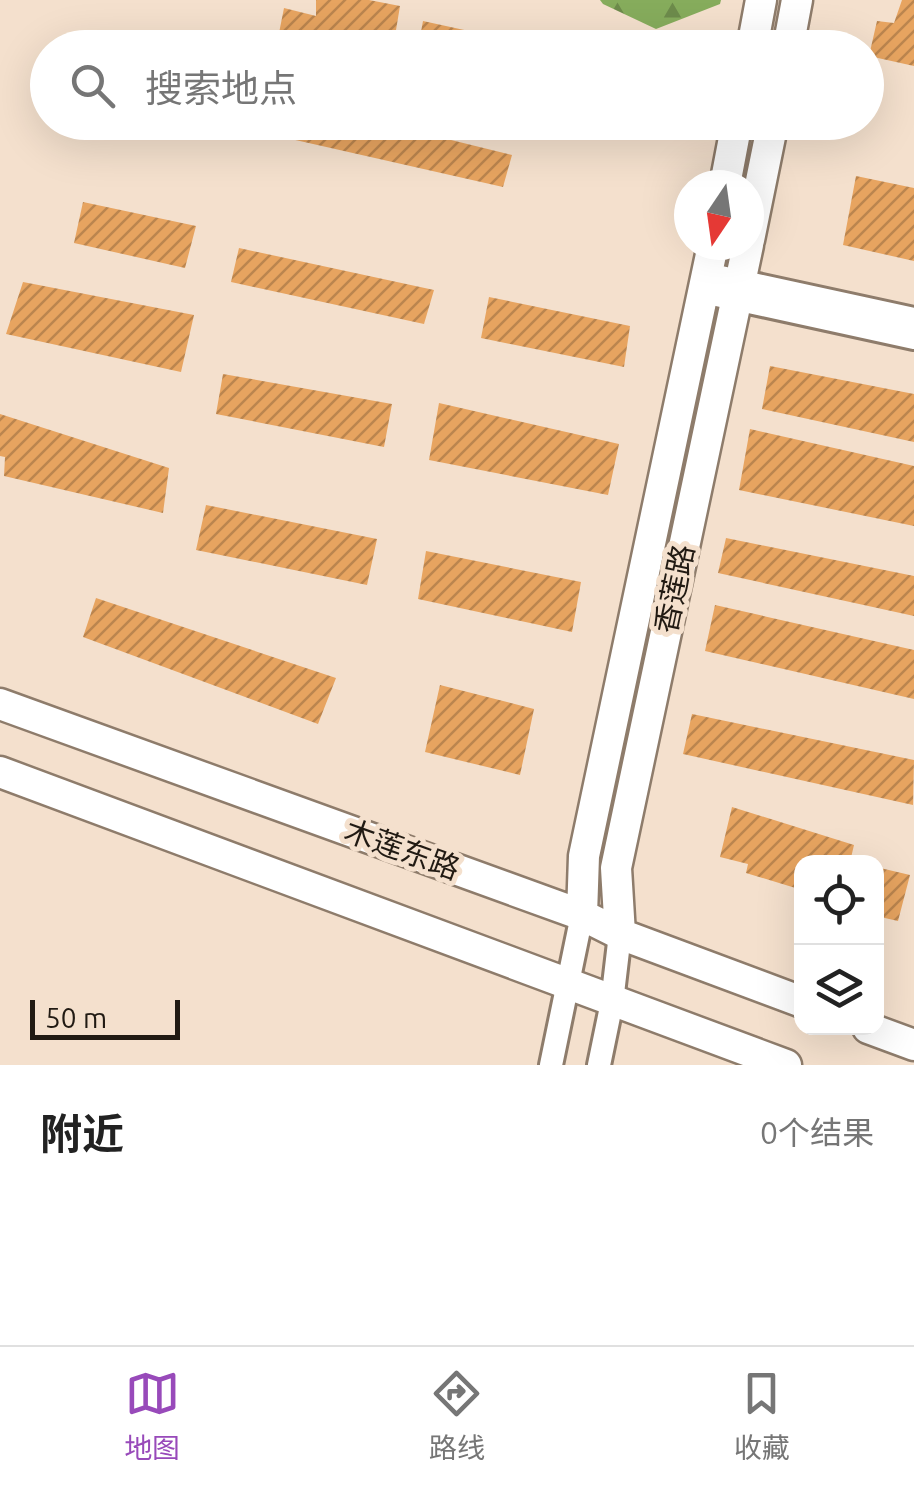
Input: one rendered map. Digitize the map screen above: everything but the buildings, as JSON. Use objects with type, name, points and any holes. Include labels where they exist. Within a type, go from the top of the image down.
[{"type":"main road","points":[[756,30],[762,0]]},
{"type":"main road","points":[[791,30],[797,0]]},
{"type":"main road","points":[[729,170],[735,140]]},
{"type":"main road","name":"香莲路","points":[[763,170],[769,140]]},
{"type":"main road","name":"香莲路","points":[[620,934],[616,868],[744,260]]},
{"type":"main road","name":"香莲路","points":[[582,916],[584,856],[708,270]]},
{"type":"main road","name":"木莲东路","points":[[0,704],[582,916],[794,999]]},
{"type":"main road","points":[[0,772],[786,1065]]},
{"type":"main road","points":[[884,1034],[914,1045]]},
{"type":"street","points":[[708,270],[738,290],[914,338]]},
{"type":"street","points":[[738,290],[914,319]]},
{"type":"street","points":[[551,1065],[582,916]]},
{"type":"street","points":[[599,1065],[620,934]]},
{"type":"green space","points":[[600,0],[721,0],[720,4],[656,29]]}]
